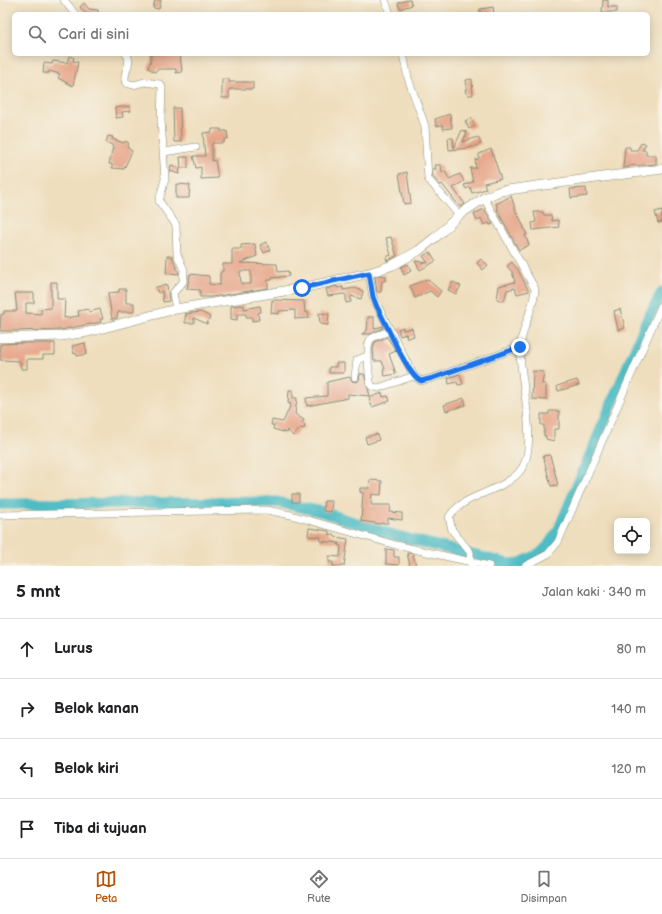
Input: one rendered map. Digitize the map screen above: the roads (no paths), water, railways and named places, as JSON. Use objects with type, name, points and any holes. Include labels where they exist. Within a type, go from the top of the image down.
[{"type":"street","points":[[64,0],[73,12]]},
{"type":"street","points":[[385,0],[389,12]]},
{"type":"street","points":[[127,56],[129,62],[124,78],[126,83],[132,85],[149,82],[161,85],[164,181],[159,201],[176,225],[178,258],[184,270],[183,282],[173,293],[176,309]]},
{"type":"street","points":[[403,56],[408,78],[425,126],[428,179],[459,215]]},
{"type":"street","points":[[164,152],[196,147]]},
{"type":"street","points":[[0,338],[61,336],[88,332],[176,309],[302,288],[369,273],[393,265],[418,251],[437,236],[459,215],[484,198],[500,191],[519,187],[549,185],[662,169]]},
{"type":"street","points":[[471,559],[452,530],[449,517],[453,511],[461,505],[513,478],[521,471],[525,461],[529,439],[520,347],[535,289],[484,198]]},
{"type":"street","points":[[369,273],[373,297],[414,376],[421,381],[520,347]]},
{"type":"street","points":[[525,566],[548,554],[558,542],[662,304]]},
{"type":"street","points":[[390,331],[371,339],[367,356],[370,367],[371,386],[374,388],[414,376]]},
{"type":"street","points":[[355,377],[357,360],[367,356]]},
{"type":"street","points":[[0,515],[267,510],[291,515],[396,544],[471,559],[489,566]]},
{"type":"waterway","points":[[0,504],[277,502],[323,512],[393,535],[509,564],[520,563],[540,554],[558,531],[648,318],[662,292]]}]
